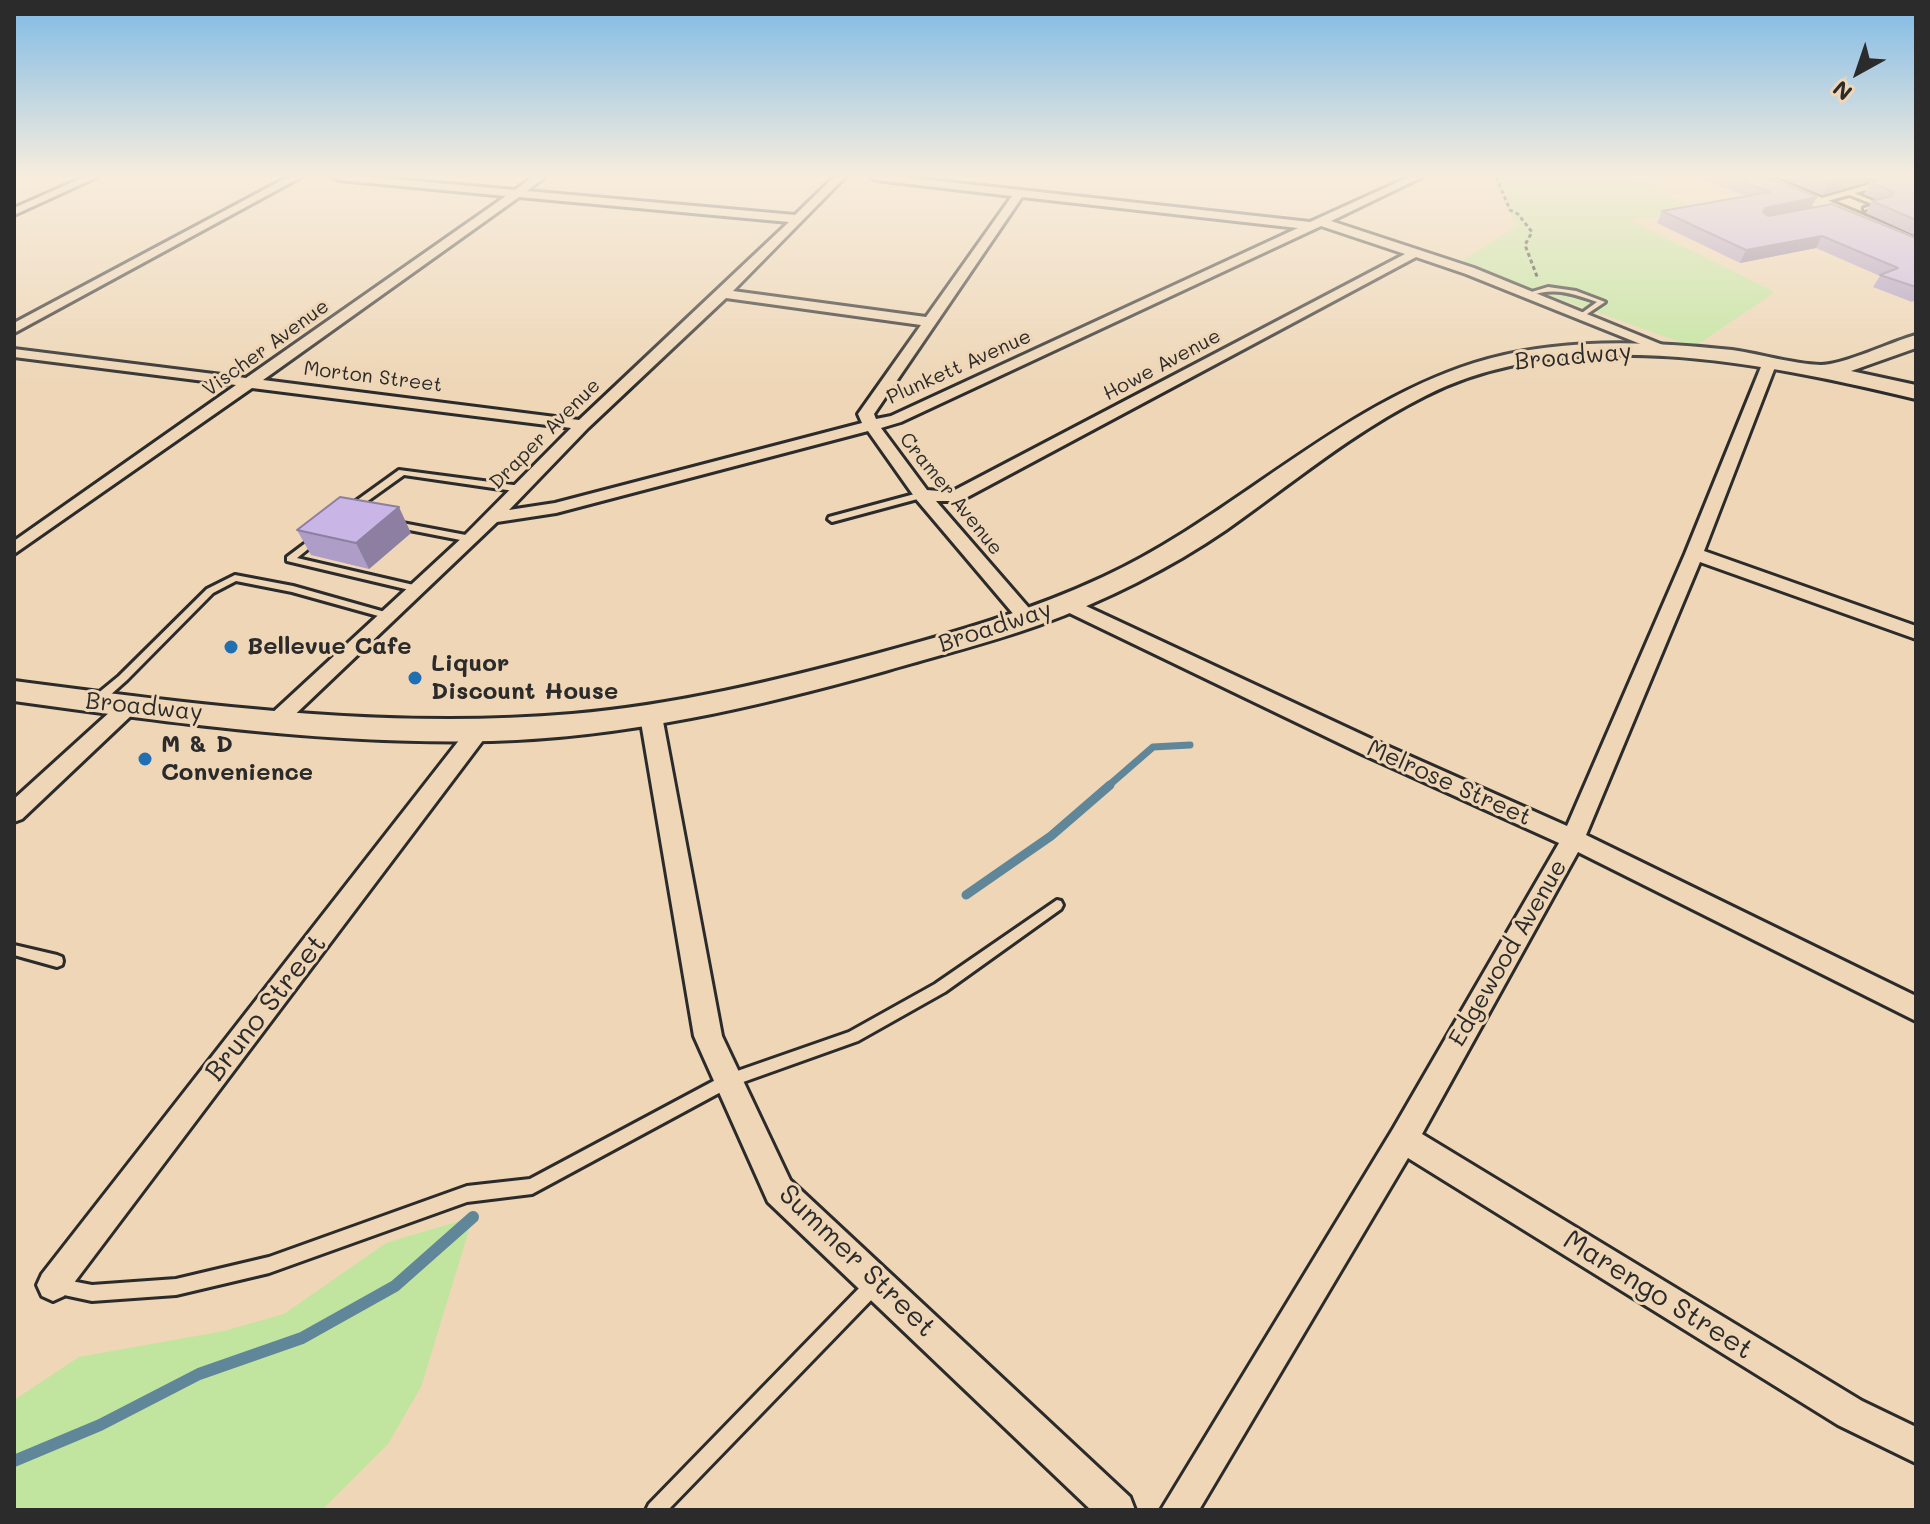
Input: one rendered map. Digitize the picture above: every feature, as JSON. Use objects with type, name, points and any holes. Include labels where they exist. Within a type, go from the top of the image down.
[{"type":"main road","points":[[1829,371],[1916,341]]},
{"type":"main road","name":"Broadway","points":[[14,691],[277,720],[479,730],[559,726],[651,716],[790,689],[1028,619],[1066,604],[1134,573],[1202,534],[1298,465],[1426,387],[1453,376],[1534,358],[1586,352],[1668,350],[1829,371],[1916,392]]},
{"type":"street","points":[[14,329],[164,248]]},
{"type":"street","name":"Vischer Avenue","points":[[14,549],[439,248]]},
{"type":"street","name":"Draper Avenue","points":[[277,720],[471,539],[583,425],[768,248]]},
{"type":"street","name":"Cramer Avenue","points":[[981,248],[866,414],[922,495],[1028,619]]},
{"type":"street","name":"Plunkett Avenue","points":[[491,518],[556,508],[896,419],[1265,248]]},
{"type":"street","points":[[1403,248],[1668,350]]},
{"type":"street","name":"Howe Avenue","points":[[922,495],[954,497],[1417,252]]},
{"type":"street","points":[[723,294],[931,322]]},
{"type":"street","name":"Morton Street","points":[[14,353],[583,425]]},
{"type":"street","name":"Edgewood Avenue","points":[[1179,1510],[1403,1139],[1573,839],[1694,554],[1770,362]]},
{"type":"street","points":[[1694,554],[1916,633]]},
{"type":"street","name":"Melrose Street","points":[[1066,604],[1370,748],[1573,839],[1916,1009]]},
{"type":"street","points":[[14,813],[129,706]]},
{"type":"street","name":"Summer Street","points":[[651,716],[708,1036],[779,1191],[1117,1510]]},
{"type":"street","name":"Bruno Street","points":[[53,1285],[479,730]]},
{"type":"street","name":"Marengo Street","points":[[1403,1139],[1850,1413],[1916,1445]]},
{"type":"lane","points":[[1528,294],[1546,287],[1566,289],[1602,302],[1581,316]]},
{"type":"lane","points":[[357,518],[343,515],[402,472],[521,489]]},
{"type":"lane","points":[[832,519],[922,495]]},
{"type":"lane","points":[[386,523],[471,539]]},
{"type":"lane","points":[[322,533],[290,559],[418,589]]},
{"type":"lane","points":[[95,702],[210,591],[235,578],[293,589],[389,616]]},
{"type":"lane","points":[[53,1285],[92,1293],[176,1287],[269,1265],[467,1194],[532,1186],[728,1081],[853,1037],[940,988],[1057,905]]},
{"type":"lane","points":[[14,950],[57,961]]},
{"type":"lane","points":[[655,1510],[876,1283]]},
{"type":"path","points":[[1526,248],[1535,277],[1546,287]]},
{"type":"green space","points":[[1482,248],[1687,248],[1775,292],[1694,347],[1459,263]]},
{"type":"green space","points":[[473,1217],[421,1387],[388,1444],[322,1510],[14,1510],[14,1400],[79,1357],[224,1331],[284,1314],[386,1243]]},
{"type":"building","points":[[1851,248],[1916,248],[1916,287],[1880,275],[1898,268]]},
{"type":"building","points":[[340,497],[399,507],[356,543],[297,530]]},
{"type":"waterway","points":[[1107,787],[1153,747],[1190,745]]},
{"type":"waterway","points":[[966,895],[1051,836],[1110,785]]},
{"type":"waterway","points":[[14,1461],[100,1425],[199,1374],[302,1338],[395,1286],[473,1217]]},
{"type":"place","name":"Bellevue Cafe","points":[[231,647]]},
{"type":"place","name":"Liquor Discount House","points":[[415,678]]},
{"type":"place","name":"M & D Convenience","points":[[145,759]]}]
